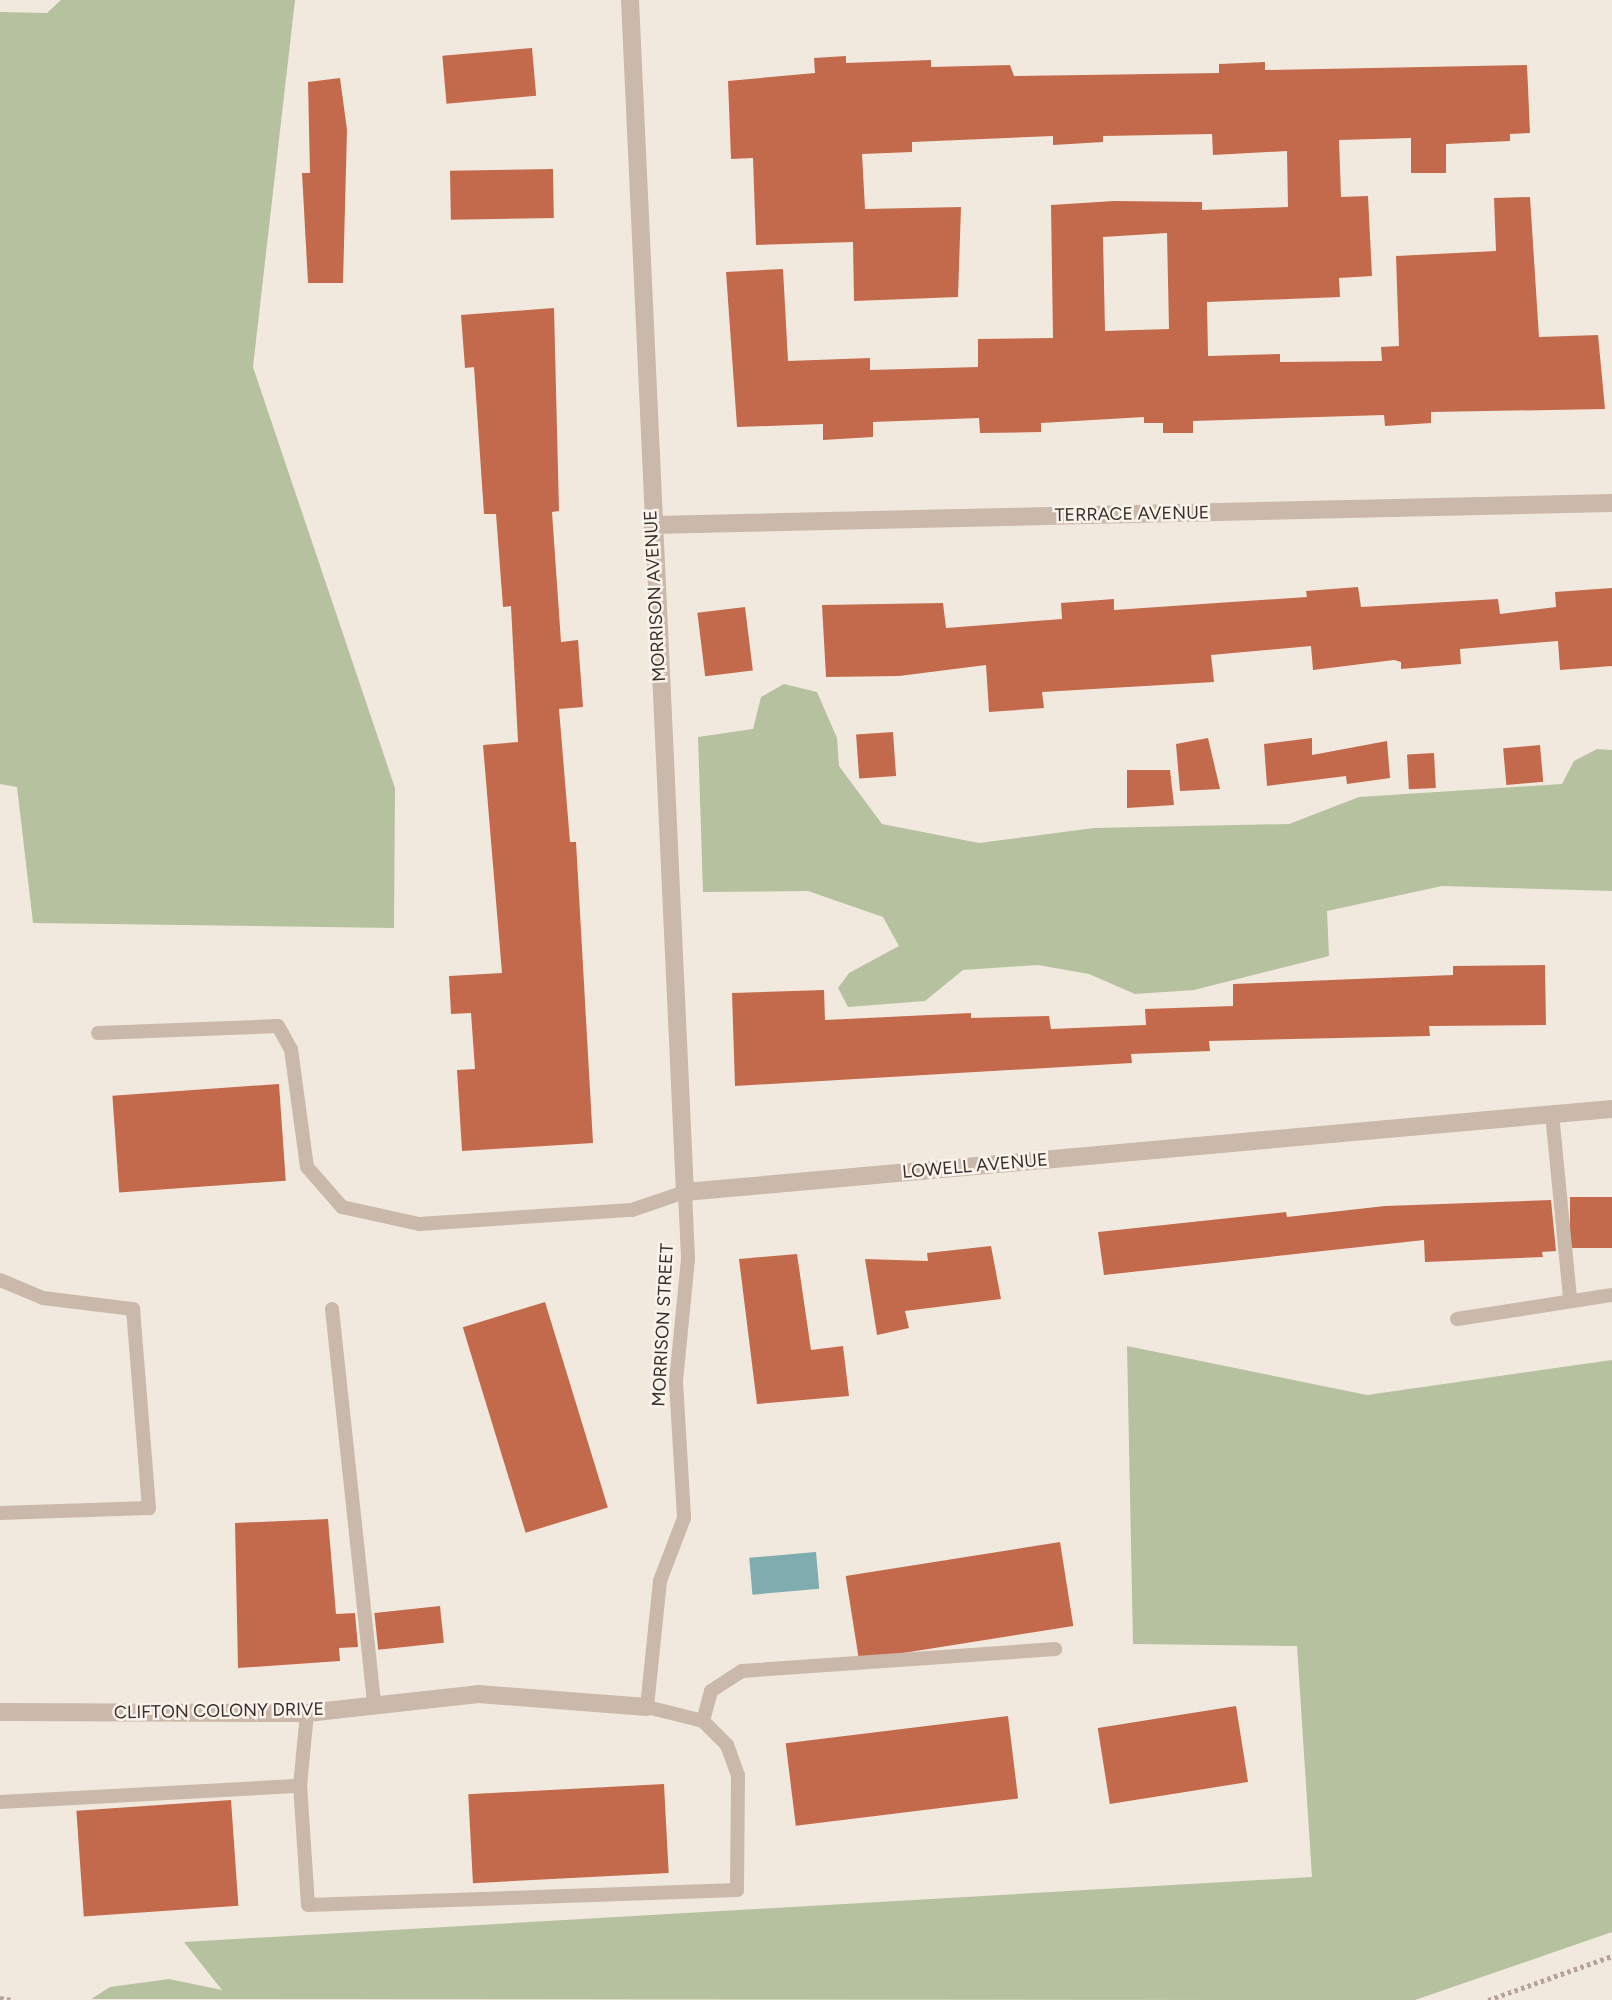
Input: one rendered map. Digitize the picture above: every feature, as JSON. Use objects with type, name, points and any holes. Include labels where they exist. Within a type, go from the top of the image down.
[{"type":"street","name":"MORRISON AVENUE","points":[[630,0],[652,525],[685,1192]]},
{"type":"street","name":"TERRACE AVENUE","points":[[652,525],[1612,503]]},
{"type":"street","name":"LOWELL AVENUE","points":[[685,1192],[1612,1109]]},
{"type":"street","name":"CLIFTON COLONY DRIVE","points":[[0,1712],[307,1713],[478,1695],[647,1707]]},
{"type":"lane","name":"LOWELL AVENUE","points":[[97,1033],[278,1026],[291,1049],[307,1167],[342,1207],[419,1224],[632,1210],[685,1192]]},
{"type":"lane","points":[[1552,1114],[1570,1298]]},
{"type":"lane","name":"MORRISON STREET","points":[[647,1707],[660,1581],[684,1518],[676,1382],[688,1259],[685,1192]]},
{"type":"lane","points":[[0,1280],[43,1298],[133,1309],[149,1508],[0,1513]]},
{"type":"lane","points":[[1457,1319],[1570,1298],[1612,1295]]},
{"type":"lane","points":[[332,1308],[374,1704]]},
{"type":"lane","points":[[703,1721],[711,1691],[742,1671],[1055,1649]]},
{"type":"lane","points":[[307,1713],[300,1786],[308,1905],[737,1890],[738,1774],[727,1745],[703,1721],[647,1707]]},
{"type":"lane","points":[[0,1802],[300,1786]]},
{"type":"path","points":[[1488,2000],[1612,1956]]},
{"type":"path","points":[[0,1998],[12,2000]]},
{"type":"green space","points":[[61,0],[295,0],[253,367],[395,788],[394,928],[33,923],[17,787],[0,784],[0,12],[47,13]]},
{"type":"green space","points":[[784,684],[817,692],[837,738],[839,766],[882,824],[979,843],[1094,828],[1289,824],[1359,797],[1562,784],[1574,761],[1597,749],[1612,750],[1612,891],[1442,886],[1327,911],[1329,956],[1194,990],[1135,994],[1089,974],[1038,965],[963,970],[925,1001],[848,1007],[838,988],[849,973],[899,946],[883,917],[808,891],[703,892],[698,737],[753,729],[761,697]]},
{"type":"green space","points":[[1127,1346],[1367,1395],[1612,1360],[1612,1932],[1415,2000],[91,1999],[110,1987],[169,1979],[222,1990],[184,1942],[1312,1877],[1297,1646],[1133,1644]]},
{"type":"water","points":[[816,1552],[819,1589],[752,1595],[749,1558]]},
{"type":"building","points":[[532,48],[536,96],[447,104],[442,56]]},
{"type":"building","points":[[846,56],[846,63],[931,60],[931,67],[1010,65],[1014,76],[1219,73],[1219,64],[1265,62],[1265,70],[1527,65],[1530,133],[1510,134],[1510,141],[1446,144],[1446,173],[1411,173],[1411,138],[1339,140],[1341,197],[1368,196],[1372,276],[1339,278],[1340,297],[1207,302],[1208,356],[1280,354],[1280,362],[1382,361],[1381,347],[1399,346],[1396,256],[1496,251],[1494,198],[1530,197],[1539,337],[1598,335],[1605,409],[1431,412],[1431,423],[1385,426],[1384,415],[1193,421],[1193,433],[1163,433],[1163,423],[1144,423],[1144,417],[1041,423],[1041,432],[980,433],[979,418],[873,422],[873,437],[823,440],[823,424],[737,427],[726,272],[783,269],[788,361],[870,358],[870,370],[978,367],[978,339],[1053,338],[1051,205],[1114,201],[1202,202],[1202,210],[1288,207],[1287,151],[1213,155],[1212,134],[1103,136],[1103,142],[1053,145],[1053,136],[912,142],[912,152],[862,154],[865,209],[961,207],[958,297],[854,301],[853,242],[756,245],[753,158],[731,159],[728,81],[815,73],[814,58]],"holes":[[[1167,233],[1169,329],[1105,331],[1103,237]]]},
{"type":"building","points":[[340,78],[347,130],[343,283],[308,283],[302,173],[310,173],[308,82]]},
{"type":"building","points":[[553,169],[554,218],[451,220],[450,171]]},
{"type":"building","points":[[554,308],[559,511],[552,512],[561,642],[578,640],[583,707],[559,709],[570,842],[576,842],[593,1143],[462,1151],[457,1070],[475,1069],[471,1013],[451,1014],[449,976],[502,973],[483,745],[518,742],[511,606],[503,607],[496,514],[484,514],[474,367],[465,368],[461,315]]},
{"type":"building","points":[[1358,587],[1361,607],[1498,599],[1500,614],[1556,607],[1555,592],[1612,588],[1612,666],[1560,670],[1558,641],[1460,649],[1461,664],[1401,669],[1401,662],[1394,660],[1313,670],[1311,646],[1211,655],[1214,682],[1042,692],[1044,708],[989,712],[986,665],[899,676],[826,677],[822,605],[943,603],[946,628],[1062,619],[1061,603],[1114,599],[1114,610],[1307,597],[1306,591]]},
{"type":"building","points":[[745,607],[753,671],[705,676],[697,613]]},
{"type":"building","points":[[893,732],[896,776],[859,778],[856,735]]},
{"type":"building","points":[[1208,738],[1220,789],[1180,791],[1176,744]]},
{"type":"building","points":[[1312,738],[1312,755],[1387,741],[1390,778],[1347,784],[1346,776],[1267,786],[1264,744]]},
{"type":"building","points":[[1540,745],[1543,782],[1506,785],[1503,748]]},
{"type":"building","points":[[1434,753],[1436,788],[1409,789],[1407,754]]},
{"type":"building","points":[[1127,770],[1170,770],[1174,805],[1127,808]]},
{"type":"building","points":[[1545,965],[1546,1025],[1429,1026],[1430,1036],[1209,1041],[1210,1051],[1131,1054],[1132,1063],[735,1086],[732,993],[824,990],[825,1020],[971,1013],[971,1018],[1049,1016],[1051,1029],[1146,1025],[1145,1009],[1233,1006],[1233,984],[1453,975],[1453,966]]},
{"type":"building","points":[[279,1084],[286,1181],[119,1192],[112,1096]]},
{"type":"building","points":[[1570,1197],[1612,1197],[1612,1248],[1570,1248]]},
{"type":"building","points":[[1551,1200],[1556,1251],[1542,1252],[1543,1257],[1425,1262],[1424,1240],[1104,1275],[1098,1232],[1286,1212],[1287,1217],[1385,1206]]},
{"type":"building","points":[[991,1246],[1001,1299],[905,1311],[909,1328],[877,1335],[865,1259],[928,1261],[927,1253]]},
{"type":"building","points":[[797,1254],[811,1350],[843,1346],[849,1396],[757,1404],[739,1259]]},
{"type":"building","points":[[545,1302],[608,1508],[526,1533],[463,1327]]},
{"type":"building","points":[[328,1519],[336,1614],[355,1613],[358,1647],[339,1648],[340,1661],[238,1668],[235,1523]]},
{"type":"building","points":[[1060,1542],[1073,1626],[859,1660],[846,1576]]},
{"type":"building","points":[[440,1606],[444,1643],[378,1650],[374,1613]]},
{"type":"building","points":[[1236,1706],[1248,1782],[1110,1804],[1098,1728]]},
{"type":"building","points":[[1008,1716],[1018,1798],[796,1826],[786,1743]]},
{"type":"building","points":[[664,1784],[669,1873],[473,1883],[468,1794]]},
{"type":"building","points":[[231,1800],[238,1906],[84,1917],[76,1811]]}]
